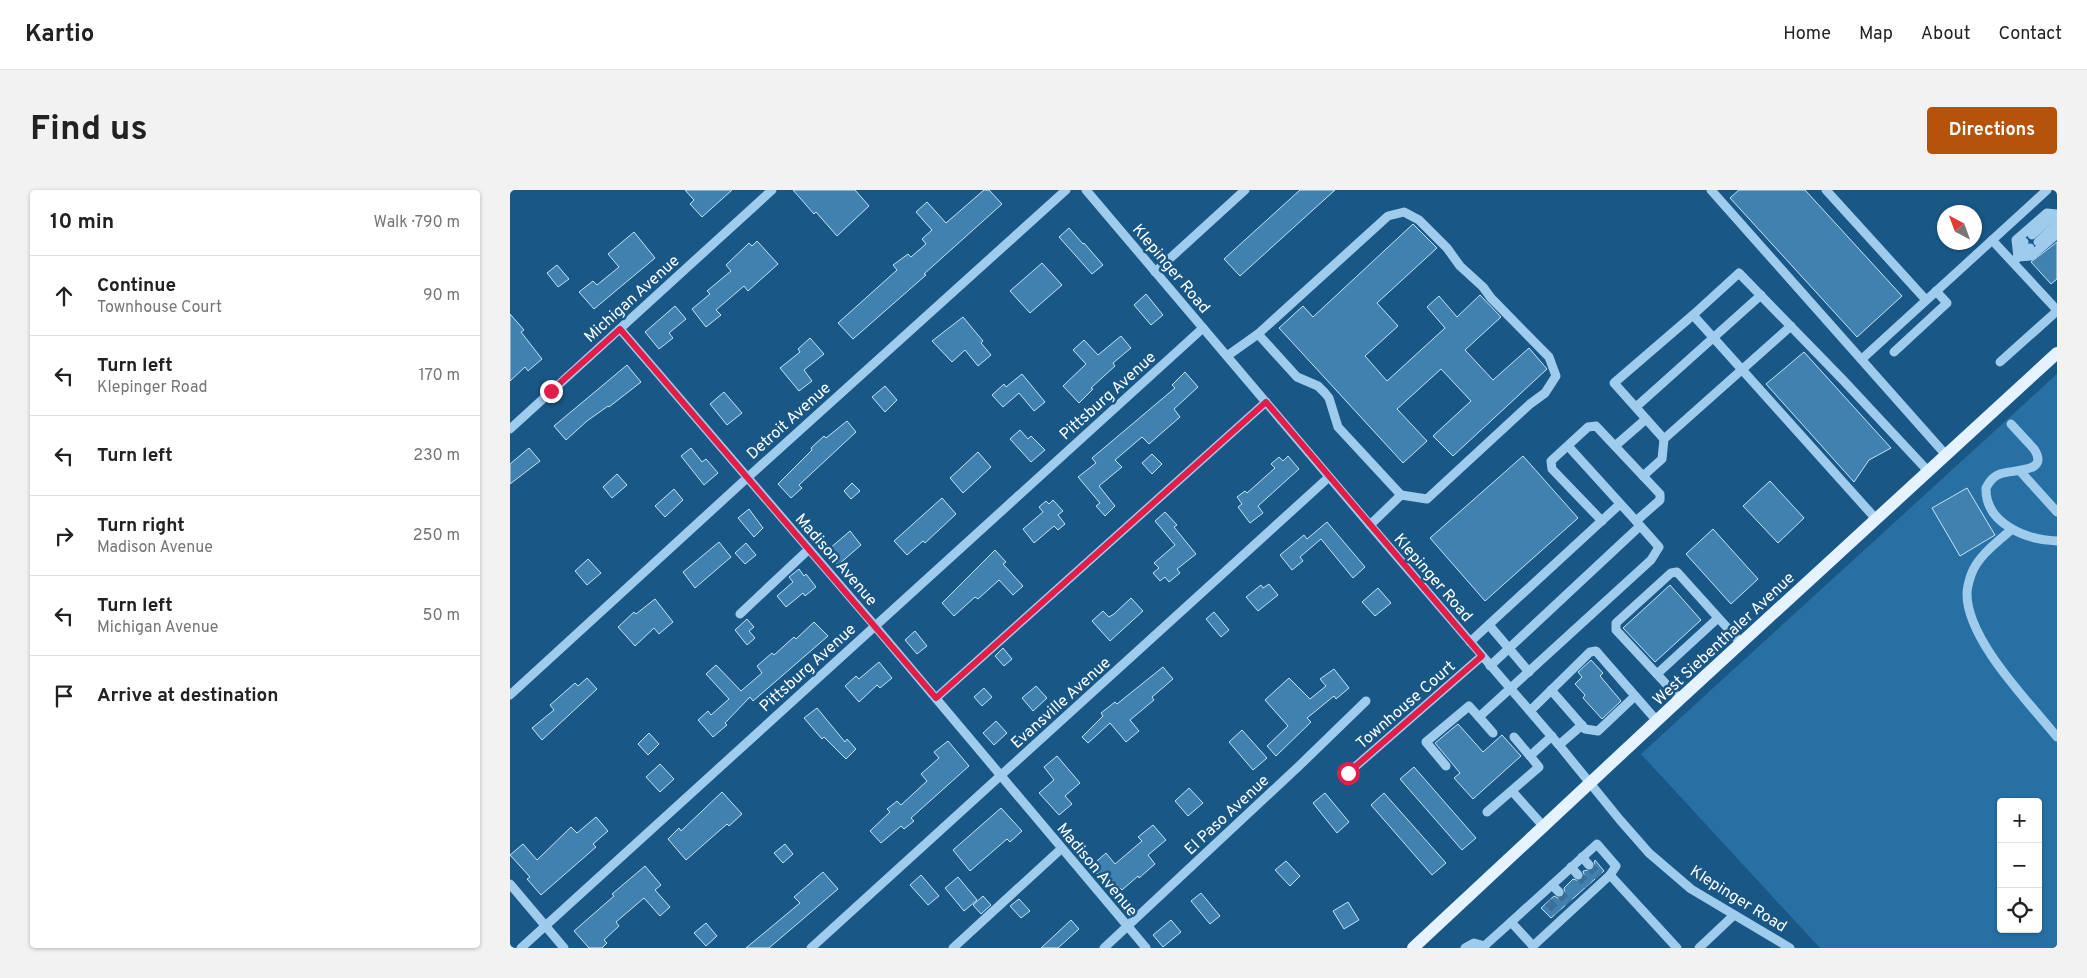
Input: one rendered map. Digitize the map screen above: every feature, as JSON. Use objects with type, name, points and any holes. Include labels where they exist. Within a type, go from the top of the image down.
[{"type":"main road","name":"West Siebenthaler Avenue","points":[[1413,948],[1680,699],[2057,353]]},
{"type":"street","name":"Michigan Avenue","points":[[510,429],[772,190]]},
{"type":"street","name":"Detroit Avenue","points":[[510,695],[1066,190]]},
{"type":"street","name":"Klepinger Road","points":[[1086,190],[1490,666],[1552,736],[1620,820],[1666,869],[1691,889],[1790,948]]},
{"type":"street","points":[[1155,272],[1245,190]]},
{"type":"street","points":[[1711,190],[1946,455]]},
{"type":"street","points":[[1826,190],[1926,300]]},
{"type":"street","points":[[1862,359],[2047,190]]},
{"type":"street","points":[[1227,356],[1258,334],[1388,216],[1404,212],[1419,220],[1447,248],[1460,266],[1483,287],[1491,298],[1549,357],[1556,376],[1545,393],[1530,404],[1427,499],[1402,495],[1338,427],[1329,398],[1325,393],[1318,386],[1298,378],[1258,334]]},
{"type":"street","points":[[2015,259],[2016,240],[2047,213],[2057,215]]},
{"type":"street","points":[[2057,215],[2051,218],[2035,238],[2057,224]]},
{"type":"street","points":[[2015,259],[2032,256],[2057,234]]},
{"type":"street","points":[[1992,240],[2015,259],[2057,310],[2000,362]]},
{"type":"street","points":[[2015,259],[2027,245]]},
{"type":"street","points":[[1664,439],[1614,383],[1739,273],[1928,471]]},
{"type":"street","points":[[1894,352],[1947,303],[1936,290]]},
{"type":"street","points":[[1636,407],[1761,295]]},
{"type":"street","points":[[1693,314],[1876,519]]},
{"type":"street","points":[[1643,476],[1662,459],[1664,439],[1791,326]]},
{"type":"street","name":"Pittsburg Avenue","points":[[520,948],[1203,328]]},
{"type":"street","name":"Madison Avenue","points":[[620,329],[875,626],[1000,777],[1146,948]]},
{"type":"street","points":[[936,698],[1266,402]]},
{"type":"street","points":[[1615,446],[1646,418]]},
{"type":"street","points":[[2011,424],[2037,454],[2037,461],[2034,467],[2027,471],[2000,474],[1989,482],[1986,488],[1987,500],[1998,518],[2011,530],[2022,535],[2057,541]]},
{"type":"street","points":[[1490,666],[1660,500],[1660,494],[1596,426],[1588,427],[1551,461],[1552,469],[1602,521]]},
{"type":"street","points":[[1479,717],[1651,560],[1659,547],[1568,446]]},
{"type":"street","points":[[2020,471],[2057,512]]},
{"type":"street","name":"Evansville Avenue","points":[[811,948],[1329,477]]},
{"type":"street","points":[[1370,525],[1402,495]]},
{"type":"street","points":[[1470,642],[1620,504]]},
{"type":"street","points":[[2011,530],[1979,561],[1971,574],[1966,593],[1971,617],[1982,642],[2006,675],[2057,737]]},
{"type":"street","points":[[740,614],[808,550]]},
{"type":"street","points":[[1680,699],[1616,630],[1616,624],[1671,573],[1677,572],[1741,643]]},
{"type":"street","points":[[1657,674],[1718,618]]},
{"type":"street","points":[[1489,624],[1529,672]]},
{"type":"street","points":[[1530,711],[1590,652],[1596,651],[1657,721]]},
{"type":"street","name":"Townhouse Court","points":[[1348,773],[1482,656]]},
{"type":"street","points":[[1551,690],[1585,728],[1598,731],[1635,696]]},
{"type":"street","name":"El Paso Avenue","points":[[1104,948],[1366,701]]},
{"type":"street","points":[[1446,766],[1426,742],[1468,706],[1493,733]]},
{"type":"street","points":[[1559,745],[1582,725]]},
{"type":"street","points":[[1530,756],[1552,736]]},
{"type":"street","points":[[1487,812],[1539,767],[1514,737]]},
{"type":"street","points":[[1512,791],[1544,827]]},
{"type":"street","points":[[1465,948],[1474,943],[1484,947],[1511,922],[1552,885],[1571,867],[1597,844],[1616,866],[1560,915],[1533,946],[1511,922]]},
{"type":"street","points":[[953,948],[1061,849]]},
{"type":"street","points":[[1582,857],[1589,865]]},
{"type":"street","points":[[1571,867],[1578,875]]},
{"type":"street","points":[[1604,877],[1677,948]]},
{"type":"street","points":[[510,884],[564,948]]},
{"type":"street","points":[[1552,885],[1559,892]]},
{"type":"street","points":[[1541,895],[1548,902]]},
{"type":"street","points":[[1699,948],[1734,915]]},
{"type":"shaded area","points":[[2057,374],[2057,948],[1820,948],[1641,754]]},
{"type":"building","points":[[685,190],[732,190],[702,217],[690,204],[694,200]]},
{"type":"building","points":[[793,190],[855,190],[869,206],[837,236]]},
{"type":"building","points":[[984,190],[989,190],[1002,204],[924,274],[926,275],[853,339],[838,323],[897,270],[893,265],[908,254],[911,257],[926,244],[922,239],[932,230],[916,212],[927,202],[946,223]]},
{"type":"building","points":[[1300,190],[1335,190],[1240,276],[1224,259]]},
{"type":"building","points":[[1739,190],[1805,190],[1902,296],[1857,337],[1730,198]]},
{"type":"building","points":[[1413,224],[1437,248],[1377,303],[1398,326],[1365,356],[1387,381],[1445,328],[1427,307],[1439,296],[1457,317],[1480,295],[1501,317],[1465,350],[1493,380],[1529,348],[1547,369],[1453,456],[1433,436],[1471,401],[1441,369],[1397,409],[1427,441],[1403,463],[1279,328],[1303,306],[1313,317]]},
{"type":"building","points":[[1069,228],[1103,265],[1092,274],[1059,237]]},
{"type":"building","points":[[634,232],[655,258],[594,309],[579,292],[593,281],[597,285],[619,267],[608,254]]},
{"type":"building","points":[[757,241],[778,264],[748,291],[744,286],[716,310],[721,315],[706,327],[692,309],[710,294],[707,291],[731,271],[726,265],[749,243],[752,246]]},
{"type":"building","points":[[2057,242],[2057,279],[2051,284],[2031,262]]},
{"type":"building","points":[[1042,263],[1062,285],[1030,313],[1010,291]]},
{"type":"building","points":[[557,265],[569,279],[558,287],[547,273]]},
{"type":"building","points":[[1146,294],[1163,315],[1151,325],[1134,305]]},
{"type":"building","points":[[675,306],[686,319],[669,333],[673,338],[659,349],[645,332]]},
{"type":"building","points":[[510,314],[524,330],[521,332],[542,359],[528,371],[525,367],[510,381]]},
{"type":"building","points":[[963,317],[983,341],[981,343],[991,355],[978,366],[965,350],[952,362],[932,341]]},
{"type":"building","points":[[1121,336],[1131,348],[1113,363],[1115,366],[1091,388],[1093,389],[1079,403],[1063,386],[1086,364],[1073,350],[1084,340],[1098,355]]},
{"type":"building","points":[[810,338],[824,354],[804,370],[812,381],[799,391],[780,368],[800,352],[798,349]]},
{"type":"building","points":[[1804,352],[1891,448],[1869,460],[1854,482],[1766,384]]},
{"type":"building","points":[[627,365],[641,382],[609,407],[587,421],[566,440],[554,426]]},
{"type":"building","points":[[1185,372],[1198,387],[1174,409],[1180,417],[1149,444],[1142,437],[1115,460],[1122,467],[1099,486],[1115,506],[1105,516],[1096,506],[1100,503],[1078,477],[1096,463],[1092,458],[1175,388],[1172,385]]},
{"type":"building","points":[[1022,374],[1045,402],[1034,411],[1019,393],[1003,407],[992,395],[1004,384],[1006,387]]},
{"type":"building","points":[[885,386],[897,400],[885,412],[872,397]]},
{"type":"building","points":[[724,392],[742,413],[727,425],[710,404]]},
{"type":"building","points":[[847,421],[856,432],[799,485],[802,488],[791,498],[778,484],[824,436],[826,438]]},
{"type":"building","points":[[1020,430],[1028,439],[1031,436],[1045,450],[1031,462],[1010,439]]},
{"type":"building","points":[[529,448],[540,461],[510,484],[510,464]]},
{"type":"building","points":[[691,448],[702,462],[706,459],[718,473],[704,485],[681,456]]},
{"type":"building","points":[[978,452],[991,467],[963,493],[950,478]]},
{"type":"building","points":[[1152,454],[1162,464],[1152,474],[1142,463]]},
{"type":"building","points":[[1288,456],[1299,469],[1258,506],[1263,513],[1250,523],[1238,507],[1242,504],[1237,497],[1245,491],[1247,493],[1275,468],[1271,464],[1279,457],[1283,461]]},
{"type":"building","points":[[1523,456],[1578,518],[1485,601],[1430,538]]},
{"type":"building","points":[[617,474],[627,485],[612,498],[603,487]]},
{"type":"building","points":[[1770,481],[1804,518],[1778,543],[1743,506]]},
{"type":"building","points":[[852,483],[860,491],[851,499],[844,491]]},
{"type":"building","points":[[1967,488],[1995,535],[1960,556],[1932,508]]},
{"type":"building","points":[[674,489],[683,500],[665,517],[655,506]]},
{"type":"building","points":[[942,498],[956,514],[925,543],[923,541],[907,555],[894,541]]},
{"type":"building","points":[[1053,500],[1063,511],[1058,515],[1065,524],[1058,530],[1054,526],[1034,543],[1023,529],[1043,512],[1039,507],[1046,501],[1049,504]]},
{"type":"building","points":[[749,509],[763,528],[754,537],[738,518]]},
{"type":"building","points":[[1165,512],[1177,525],[1174,527],[1196,554],[1177,569],[1180,573],[1169,582],[1165,577],[1160,581],[1153,573],[1159,568],[1154,563],[1175,545],[1155,521]]},
{"type":"building","points":[[1327,522],[1365,567],[1353,578],[1321,539],[1300,557],[1303,561],[1292,570],[1280,555],[1304,535],[1307,539]]},
{"type":"building","points":[[1713,529],[1758,579],[1731,604],[1686,554]]},
{"type":"building","points":[[850,531],[861,545],[838,565],[831,557],[834,554],[829,549]]},
{"type":"building","points":[[719,542],[731,557],[695,588],[683,572]]},
{"type":"building","points":[[746,543],[756,555],[745,564],[735,553]]},
{"type":"building","points":[[995,550],[1006,562],[1003,564],[1023,586],[1013,595],[999,580],[978,599],[975,597],[954,616],[942,603]]},
{"type":"building","points":[[588,559],[601,573],[587,585],[575,571]]},
{"type":"building","points":[[799,569],[804,576],[806,574],[816,587],[805,596],[803,593],[786,607],[777,596],[793,582],[789,577]]},
{"type":"building","points":[[1269,584],[1278,595],[1258,611],[1246,597],[1261,585],[1263,588]]},
{"type":"building","points":[[1670,585],[1701,620],[1655,662],[1623,628]]},
{"type":"building","points":[[1378,588],[1391,603],[1375,616],[1362,602]]},
{"type":"building","points":[[1131,598],[1143,611],[1110,641],[1092,621],[1103,611],[1109,617]]},
{"type":"building","points":[[655,599],[673,622],[659,634],[654,628],[635,646],[618,627],[634,612],[636,614]]},
{"type":"building","points":[[1214,612],[1229,630],[1221,637],[1206,619]]},
{"type":"building","points":[[747,619],[754,627],[749,631],[755,638],[747,645],[735,630]]},
{"type":"building","points":[[814,622],[828,636],[753,701],[750,697],[725,723],[727,725],[713,737],[698,720],[708,711],[711,715],[729,699],[706,674],[716,665],[741,691],[762,673],[757,666],[772,653],[774,655],[794,637],[796,639]]},
{"type":"building","points":[[915,631],[927,646],[917,654],[905,640]]},
{"type":"building","points":[[1003,648],[1012,659],[1004,666],[995,656]]},
{"type":"building","points":[[1591,660],[1603,673],[1600,676],[1621,701],[1602,719],[1583,698],[1585,695],[1575,684],[1582,677],[1578,672]]},
{"type":"building","points":[[879,662],[892,678],[880,688],[877,685],[859,702],[845,686],[856,676],[859,679]]},
{"type":"building","points":[[1163,667],[1173,679],[1152,697],[1154,700],[1130,720],[1139,731],[1126,742],[1110,723],[1088,743],[1082,737],[1103,716],[1101,713],[1115,702],[1117,704]]},
{"type":"building","points":[[1334,669],[1349,688],[1336,699],[1334,696],[1307,718],[1311,722],[1276,756],[1267,746],[1288,726],[1265,700],[1289,678],[1310,699],[1326,686],[1320,679]]},
{"type":"building","points":[[587,678],[597,689],[542,740],[532,728],[554,710],[550,705],[575,683],[578,686]]},
{"type":"building","points":[[1036,686],[1047,698],[1033,711],[1022,698]]},
{"type":"building","points":[[984,688],[992,697],[982,706],[974,697]]},
{"type":"building","points":[[817,708],[845,742],[847,739],[856,749],[846,759],[824,737],[822,739],[804,718]]},
{"type":"building","points":[[996,721],[1007,733],[994,745],[983,733]]},
{"type":"building","points":[[1458,724],[1483,752],[1502,735],[1521,756],[1473,799],[1454,778],[1460,773],[1435,743]]},
{"type":"building","points":[[1242,730],[1267,758],[1253,770],[1229,742]]},
{"type":"building","points":[[649,733],[659,744],[648,755],[638,744]]},
{"type":"building","points":[[948,741],[969,766],[911,818],[914,821],[904,829],[901,826],[881,843],[870,831],[890,812],[887,809],[897,801],[901,805],[927,781],[921,774],[939,758],[934,752]]},
{"type":"building","points":[[1057,756],[1080,783],[1065,796],[1072,804],[1059,815],[1039,793],[1054,780],[1044,767]]},
{"type":"building","points":[[660,764],[674,779],[660,792],[646,777]]},
{"type":"building","points":[[1414,767],[1476,838],[1462,850],[1400,779]]},
{"type":"building","points":[[1189,788],[1203,803],[1188,816],[1175,801]]},
{"type":"building","points":[[722,792],[742,814],[729,826],[727,824],[686,860],[668,839],[679,828],[681,831]]},
{"type":"building","points":[[1325,793],[1349,822],[1337,833],[1313,803]]},
{"type":"building","points":[[1384,793],[1446,863],[1432,875],[1371,805]]},
{"type":"building","points":[[1001,808],[1022,831],[1010,842],[1007,839],[970,871],[953,850]]},
{"type":"building","points":[[596,817],[608,831],[593,844],[596,847],[541,895],[527,879],[530,877],[510,855],[523,844],[537,860],[571,827],[577,833]]},
{"type":"building","points":[[1153,825],[1166,840],[1148,855],[1155,864],[1122,890],[1104,872],[1099,876],[1091,866],[1106,853],[1115,864],[1142,841],[1138,837]]},
{"type":"building","points":[[785,844],[793,854],[783,863],[774,853]]},
{"type":"building","points":[[1595,860],[1604,871],[1551,918],[1541,908],[1554,896],[1558,898],[1563,897],[1565,893],[1564,888],[1573,879],[1579,881],[1582,879],[1583,871],[1593,869]]},
{"type":"building","points":[[1286,861],[1300,876],[1290,886],[1275,870]]},
{"type":"building","points":[[645,866],[661,885],[655,890],[670,907],[660,916],[644,898],[616,922],[619,926],[604,940],[607,943],[602,948],[589,948],[574,931],[614,896],[612,894]]},
{"type":"building","points":[[823,872],[838,889],[769,948],[746,948],[800,903],[794,897]]},
{"type":"building","points":[[921,875],[939,896],[928,905],[910,885]]},
{"type":"building","points":[[958,877],[977,900],[964,911],[945,888]]},
{"type":"building","points":[[1201,893],[1220,916],[1210,924],[1191,901]]},
{"type":"building","points":[[983,896],[991,905],[981,914],[973,905]]},
{"type":"building","points":[[1019,899],[1030,911],[1021,918],[1010,906]]},
{"type":"building","points":[[1348,902],[1359,920],[1344,929],[1333,911]]},
{"type":"building","points":[[1071,920],[1079,929],[1058,948],[1041,948]]},
{"type":"building","points":[[1171,920],[1181,932],[1163,947],[1153,935]]},
{"type":"building","points":[[706,923],[717,936],[706,946],[694,933]]},
{"type":"tunnel","points":[[1589,865],[1599,876]]},
{"type":"tunnel","points":[[1578,875],[1588,885]]},
{"type":"tunnel","points":[[1559,892],[1569,903]]},
{"type":"tunnel","points":[[1548,902],[1558,912]]},
{"type":"route","points":[[551,391],[620,329],[936,698],[1266,402],[1482,656],[1348,773]]}]
